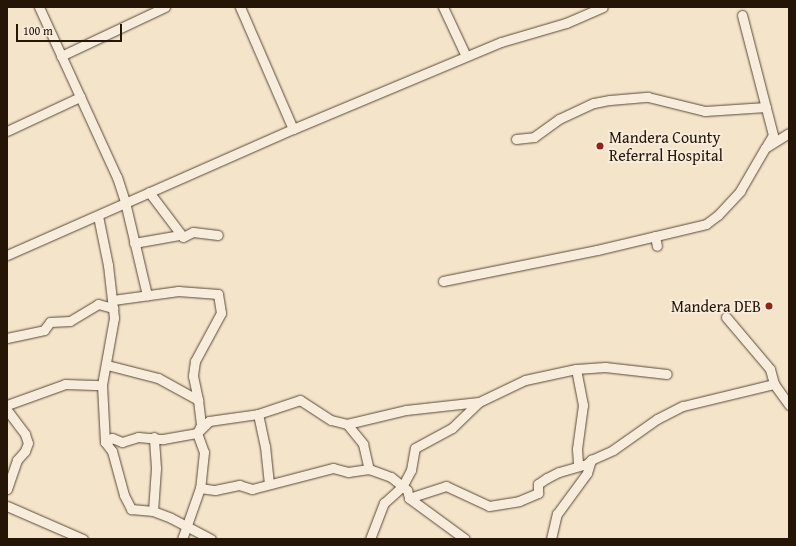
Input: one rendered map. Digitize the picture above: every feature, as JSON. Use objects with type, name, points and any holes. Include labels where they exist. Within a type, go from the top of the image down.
[{"type":"street","points":[[39,7],[111,164],[125,202],[147,295]]},
{"type":"street","points":[[61,56],[166,7]]},
{"type":"street","points":[[240,7],[293,129]]},
{"type":"street","points":[[442,7],[466,56]]},
{"type":"street","points":[[7,255],[293,129],[466,56],[506,40],[566,23],[603,7]]},
{"type":"street","points":[[443,282],[655,236],[712,221],[740,191],[773,134],[742,15]]},
{"type":"street","points":[[7,131],[80,97]]},
{"type":"street","points":[[516,139],[534,137],[559,119],[594,103],[630,97],[668,101],[705,111],[766,107]]},
{"type":"street","points":[[766,148],[789,133]]},
{"type":"street","points":[[149,192],[180,235]]},
{"type":"street","points":[[98,216],[113,304],[107,365],[102,385],[106,442],[112,450],[124,495],[131,509],[152,511],[211,539]]},
{"type":"street","points":[[134,243],[180,235],[183,237],[193,232],[218,235]]},
{"type":"street","points":[[655,236],[657,246]]},
{"type":"street","points":[[7,338],[44,330],[50,322],[70,320],[98,304],[113,304],[147,295],[187,291],[218,294],[221,313],[195,361],[193,376],[201,425],[197,433],[204,452],[200,488],[182,539]]},
{"type":"street","points":[[726,317],[770,369],[774,384],[789,405]]},
{"type":"street","points":[[107,365],[158,378],[198,400]]},
{"type":"street","points":[[370,539],[384,503],[402,487],[411,470],[414,448],[452,428],[479,402],[525,380],[576,369],[605,366],[667,374]]},
{"type":"street","points":[[576,369],[583,405],[577,449],[578,465]]},
{"type":"street","points":[[7,405],[65,384],[102,385]]},
{"type":"street","points":[[409,498],[446,486],[490,506],[519,501],[538,493],[538,484],[547,478],[578,465],[587,464],[591,460],[613,450],[657,419],[682,406],[774,384]]},
{"type":"street","points":[[106,442],[112,438],[122,442],[154,437],[163,439],[197,433],[209,421],[258,414],[300,400],[330,420],[348,424],[406,410],[479,402]]},
{"type":"street","points":[[7,410],[25,434],[28,442],[25,451],[16,460],[7,489]]},
{"type":"street","points":[[258,414],[265,446],[269,484]]},
{"type":"street","points":[[348,424],[363,444],[370,469]]},
{"type":"street","points":[[152,511],[156,468],[154,437]]},
{"type":"street","points":[[551,539],[557,514],[587,473],[591,460]]},
{"type":"street","points":[[200,488],[215,490],[239,485],[252,489],[333,468],[348,472],[370,469],[391,477],[402,487],[409,498],[465,539]]},
{"type":"street","points":[[7,506],[83,539]]},
{"type":"place","name":"Mandera County Referral Hospital","points":[[600,146]]},
{"type":"place","name":"Mandera DEB","points":[[769,306]]}]
